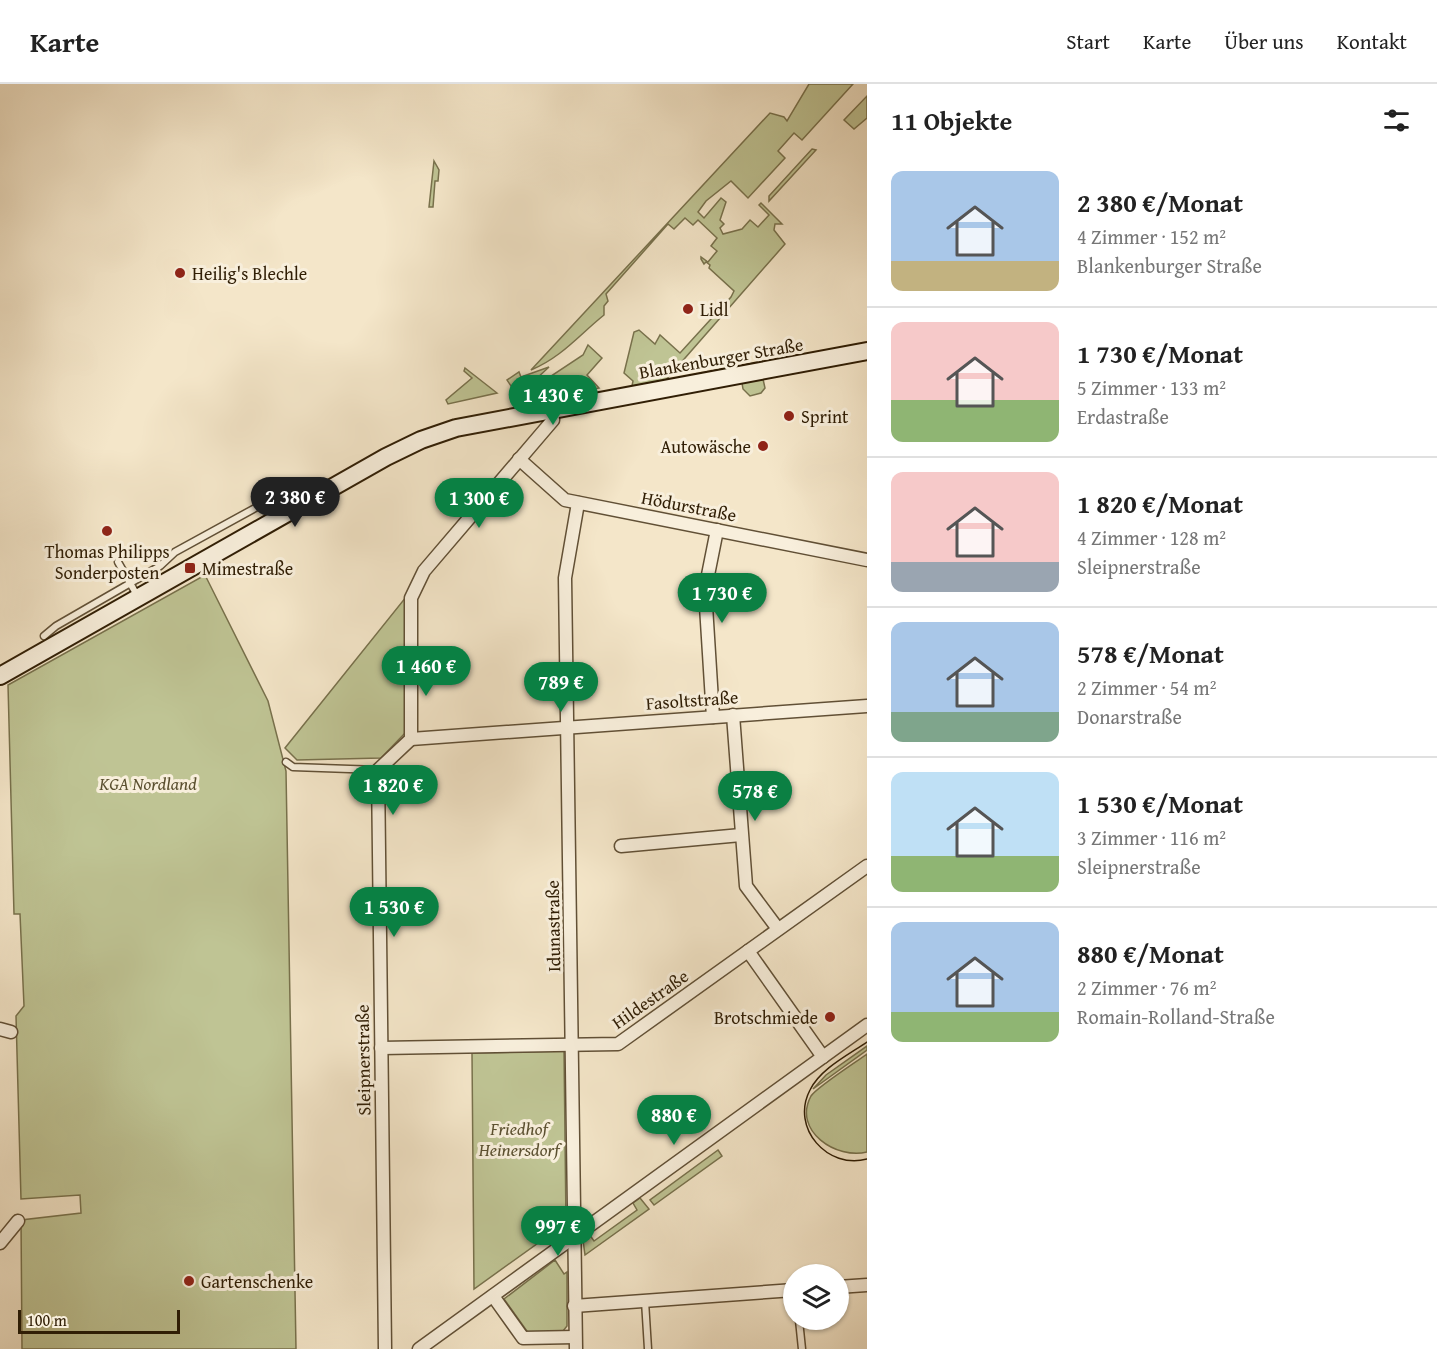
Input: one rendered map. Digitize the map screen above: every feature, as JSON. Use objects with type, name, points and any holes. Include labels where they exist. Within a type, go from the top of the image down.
[{"type":"main road","name":"Blankenburger Straße","points":[[0,676],[134,591],[407,446],[456,428],[867,351]]},
{"type":"street","points":[[378,770],[411,739],[411,598],[424,571],[553,420],[552,409]]},
{"type":"street","name":"Hödurstraße","points":[[519,459],[565,500],[867,560]]},
{"type":"street","name":"Idunastraße","points":[[576,1343],[565,579],[578,503]]},
{"type":"street","points":[[713,717],[705,590],[717,530]]},
{"type":"street","name":"Fasoltstraße","points":[[411,739],[867,706]]},
{"type":"street","points":[[734,715],[746,886],[778,929]]},
{"type":"street","name":"Sleipnerstraße","points":[[378,770],[385,1349]]},
{"type":"street","points":[[621,846],[741,836]]},
{"type":"street","name":"Hildestraße","points":[[381,1048],[618,1044],[867,866]]},
{"type":"street","points":[[748,951],[823,1057]]},
{"type":"street","points":[[418,1349],[867,1025]]},
{"type":"street","points":[[0,1243],[18,1221]]},
{"type":"street","points":[[849,1286],[867,1285]]},
{"type":"street","points":[[574,1306],[783,1291]]},
{"type":"street","points":[[493,1296],[523,1338],[576,1343]]},
{"type":"lane","points":[[44,636],[56,626],[134,591],[175,552],[288,490]]},
{"type":"lane","points":[[118,562],[134,591]]},
{"type":"lane","points":[[286,762],[293,767],[378,770]]},
{"type":"lane","points":[[645,1301],[648,1349]]},
{"type":"lane","points":[[800,1330],[802,1349]]},
{"type":"green space","points":[[809,84],[853,84],[802,140],[794,133],[778,151],[785,158],[748,198],[731,181],[706,201],[698,212],[704,218],[721,198],[726,202],[720,220],[724,224],[720,228],[723,234],[742,229],[750,220],[758,227],[769,215],[759,205],[761,203],[782,224],[775,224],[774,230],[785,244],[664,382],[635,388],[632,386],[633,381],[624,373],[634,332],[639,330],[655,344],[660,335],[680,353],[734,291],[709,268],[710,265],[706,262],[704,264],[701,259],[701,257],[708,262],[717,251],[711,246],[717,238],[698,220],[693,225],[685,218],[674,229],[668,224],[606,294],[608,301],[604,306],[604,315],[552,359],[531,370],[770,113],[784,117],[787,121]]},
{"type":"green space","points":[[867,96],[867,118],[854,129],[844,120]]},
{"type":"green space","points":[[812,149],[816,150],[769,201],[769,196]]},
{"type":"green space","points":[[434,161],[439,170],[438,181],[435,181],[433,207],[429,207]]},
{"type":"green space","points":[[588,345],[602,358],[587,375],[599,388],[562,395],[553,392],[531,398],[542,382],[583,355]]},
{"type":"green space","points":[[549,367],[522,392],[515,392],[507,380],[519,372],[521,377]]},
{"type":"green space","points":[[465,368],[497,393],[448,404],[446,400],[472,378],[464,371]]},
{"type":"green space","points":[[763,379],[765,388],[761,393],[750,396],[743,389],[742,383]]},
{"type":"green space","name":"KGA Nordland","points":[[205,575],[268,701],[286,771],[296,1349],[22,1349],[21,1220],[81,1213],[80,1195],[21,1199],[16,1016],[24,1006],[20,914],[14,914],[8,685]]},
{"type":"green space","points":[[406,597],[407,731],[381,758],[297,760],[285,748]]},
{"type":"green space","points":[[867,1046],[867,1050],[813,1089],[826,1075]]},
{"type":"green space","name":"Friedhof Heinersdorf","points":[[564,1051],[566,1223],[474,1289],[472,1053]]},
{"type":"green space","points":[[867,1054],[867,1152],[843,1152],[831,1147],[812,1131],[807,1109],[811,1096],[815,1092]]},
{"type":"green space","points":[[718,1150],[722,1156],[654,1205],[650,1200]]},
{"type":"green space","points":[[640,1198],[649,1209],[585,1255],[583,1240],[589,1234],[594,1241],[637,1210],[633,1203]]},
{"type":"green space","points":[[555,1260],[564,1274],[567,1272],[567,1326],[563,1331],[529,1334],[504,1299]]},
{"type":"tram line","points":[[867,1042],[820,1075],[810,1090],[805,1104],[805,1118],[816,1143],[839,1158],[853,1161],[867,1159]]},
{"type":"place","name":"Heilig's Blechle","points":[[180,273]]},
{"type":"place","name":"Lidl","points":[[688,309]]},
{"type":"place","name":"Sprint","points":[[789,416]]},
{"type":"place","name":"Autowäsche","points":[[763,446]]},
{"type":"place","name":"Thomas Philipps Sonderposten","points":[[107,531]]},
{"type":"place","name":"Mimestraße","points":[[190,568]]},
{"type":"place","name":"Brotschmiede","points":[[830,1017]]},
{"type":"place","name":"Gartenschenke","points":[[189,1281]]}]
